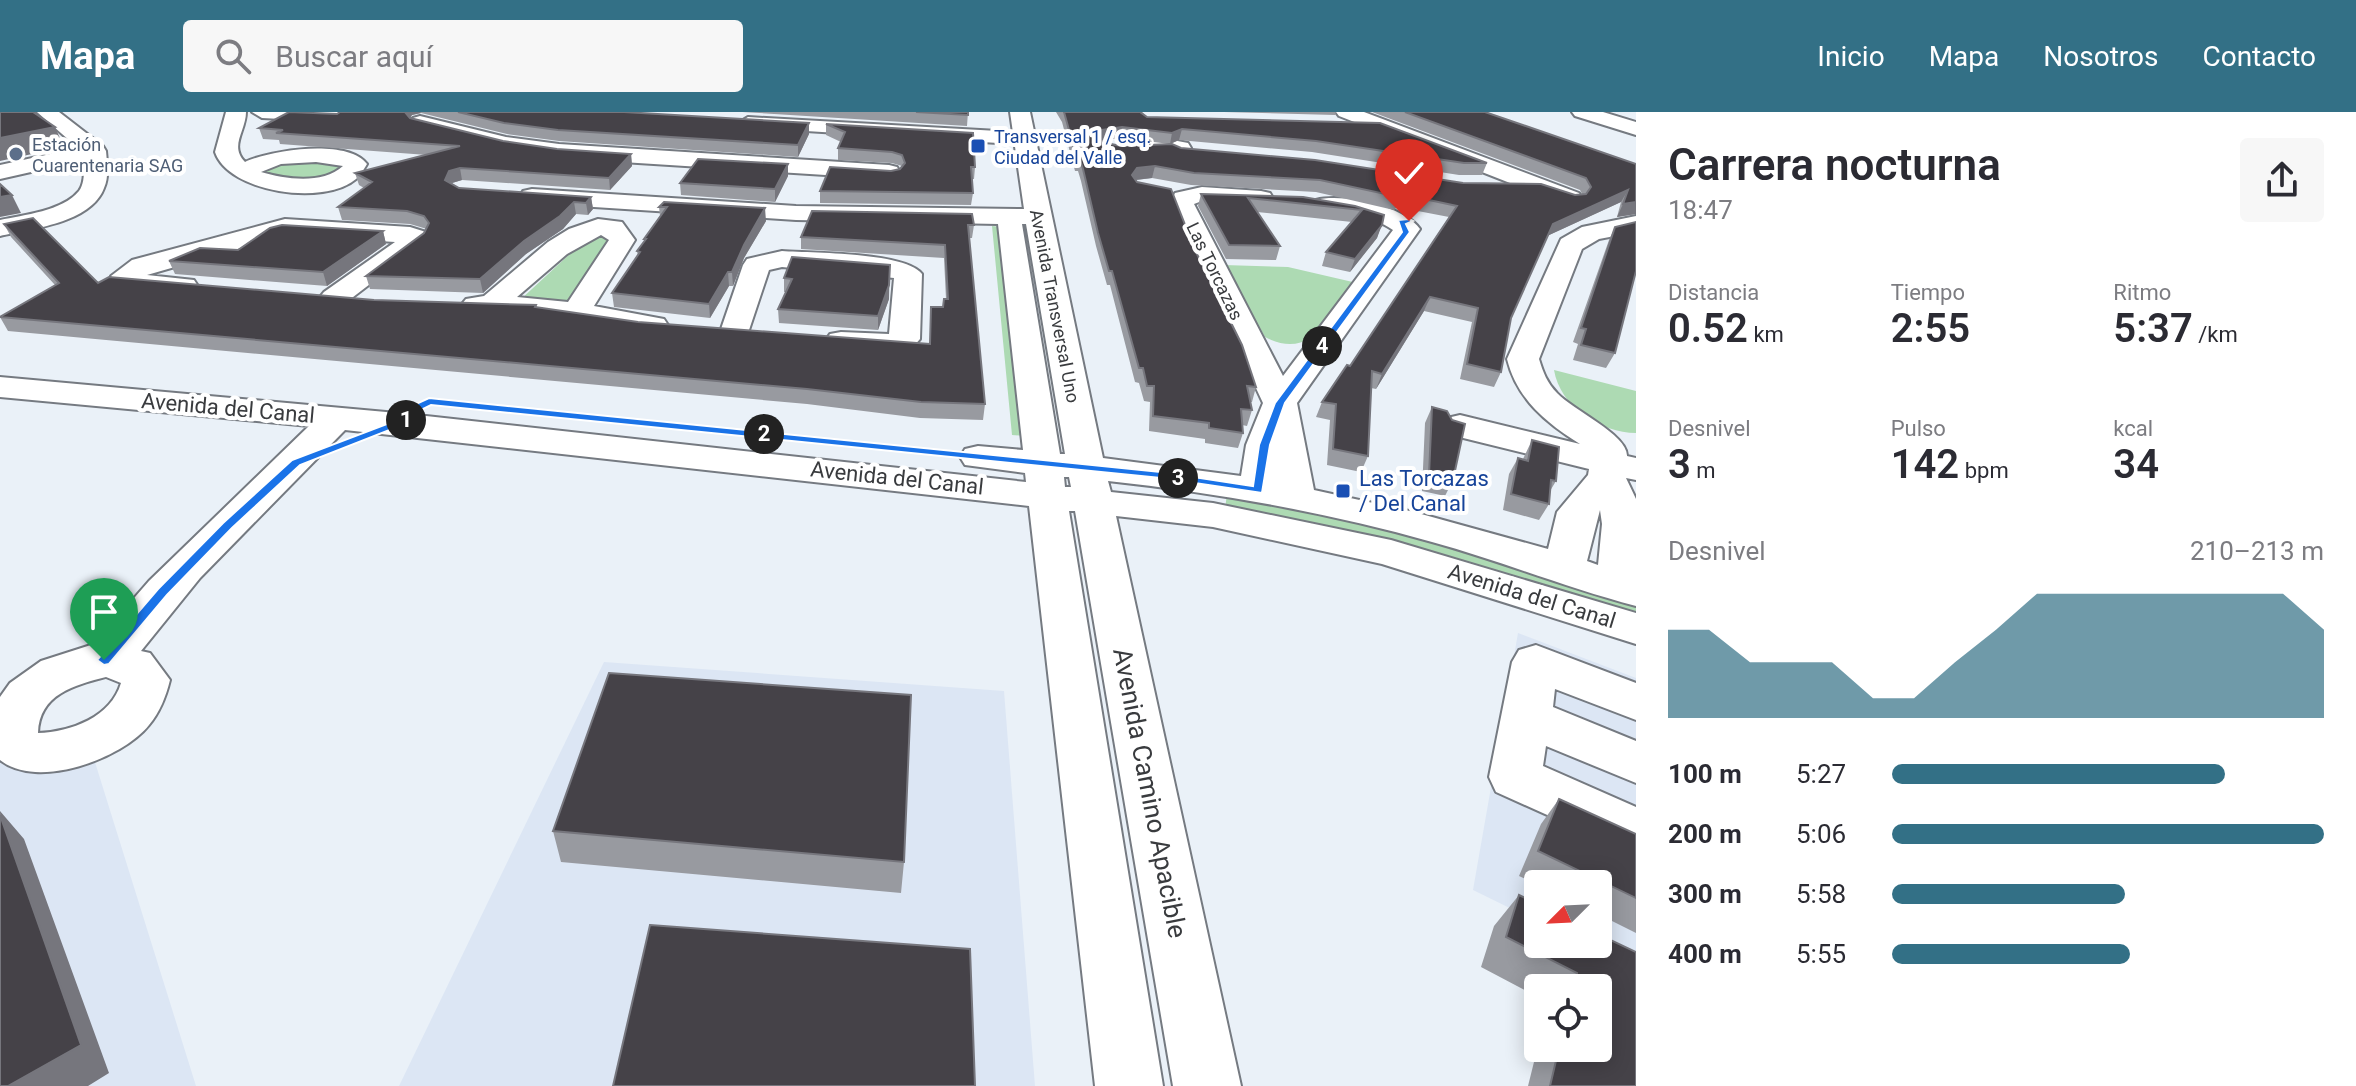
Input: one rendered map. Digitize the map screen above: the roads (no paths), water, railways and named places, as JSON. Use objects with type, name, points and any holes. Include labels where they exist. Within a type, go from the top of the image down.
[{"type":"street","points":[[0,228],[48,216],[83,199],[89,194],[96,178],[95,151],[47,112]]},
{"type":"street","points":[[227,140],[240,150],[253,154],[333,156],[356,164],[354,170],[345,176],[319,183],[275,185],[246,173],[227,156],[227,140],[236,122],[236,112]]},
{"type":"street","points":[[262,112],[340,116]]},
{"type":"street","points":[[1346,112],[1636,224]]},
{"type":"street","points":[[1582,112],[1636,129]]},
{"type":"street","points":[[732,122],[1006,118]]},
{"type":"street","name":"Avenida Transversal Uno","points":[[1006,118],[1024,220],[1064,353],[1068,482]]},
{"type":"street","points":[[420,122],[522,146],[891,173]]},
{"type":"street","points":[[1325,124],[1381,125]]},
{"type":"street","points":[[1136,149],[1170,145]]},
{"type":"street","points":[[0,172],[95,151]]},
{"type":"street","points":[[246,173],[258,163],[294,157]]},
{"type":"street","points":[[492,305],[571,236],[605,227],[667,159]]},
{"type":"street","points":[[304,217],[319,183]]},
{"type":"street","points":[[1472,186],[1538,186]]},
{"type":"street","name":"Las Torcazas","points":[[1277,494],[1289,442],[1280,403],[1182,204],[1184,198],[1179,192],[1296,202],[1413,220],[1280,403]]},
{"type":"street","points":[[512,194],[883,216],[1024,220]]},
{"type":"street","points":[[214,288],[134,282],[125,276],[142,266],[304,217],[417,238],[334,298]]},
{"type":"street","name":"Avenida Transversal Uno","points":[[1024,220],[1028,351],[1068,482]]},
{"type":"street","points":[[1619,460],[1542,396],[1528,378],[1523,359],[1570,245],[1591,233],[1636,224]]},
{"type":"street","points":[[576,312],[622,240],[619,233],[605,227]]},
{"type":"street","points":[[735,332],[757,265],[770,259],[887,267],[909,276],[903,354],[810,339]]},
{"type":"street","points":[[304,295],[378,302]]},
{"type":"street","points":[[447,305],[492,305],[576,312],[674,327]]},
{"type":"street","points":[[704,330],[765,335]]},
{"type":"street","name":"Las Torcazas","points":[[1248,338],[1283,348],[1320,348]]},
{"type":"street","points":[[1028,351],[1064,353]]},
{"type":"street","name":"Avenida del Canal","points":[[0,358],[411,417],[1213,499],[1636,629]]},
{"type":"street","name":"Avenida del Canal","points":[[0,387],[337,418],[411,417]]},
{"type":"street","points":[[296,463],[411,417]]},
{"type":"street","points":[[104,660],[173,581],[296,463],[337,418]]},
{"type":"street","points":[[1460,426],[1619,460]]},
{"type":"street","points":[[1564,568],[1577,512],[1619,460]]},
{"type":"street","points":[[1619,460],[1618,503],[1627,588]]},
{"type":"street","points":[[1068,482],[1129,1086]]},
{"type":"street","name":"Avenida Camino Apacible","points":[[1068,482],[1207,1086]]},
{"type":"street","name":"Avenida del Canal","points":[[1213,499],[1277,494],[1417,527],[1627,588]]},
{"type":"street","points":[[104,660],[133,665],[146,680],[140,704],[129,717],[96,739],[56,752],[38,753],[5,747],[4,724],[19,699],[59,672],[104,660]]},
{"type":"street","points":[[1636,702],[1536,662],[1515,777],[1636,832]]},
{"type":"street","points":[[1526,716],[1636,763]]},
{"type":"place","name":"Transversal 1 / esq. Ciudad del Valle","points":[[978,146]]},
{"type":"place","name":"Estación Cuarentenaria SAG","points":[[16,154]]},
{"type":"place","name":"Las Torcazas / Del Canal","points":[[1343,491]]}]
